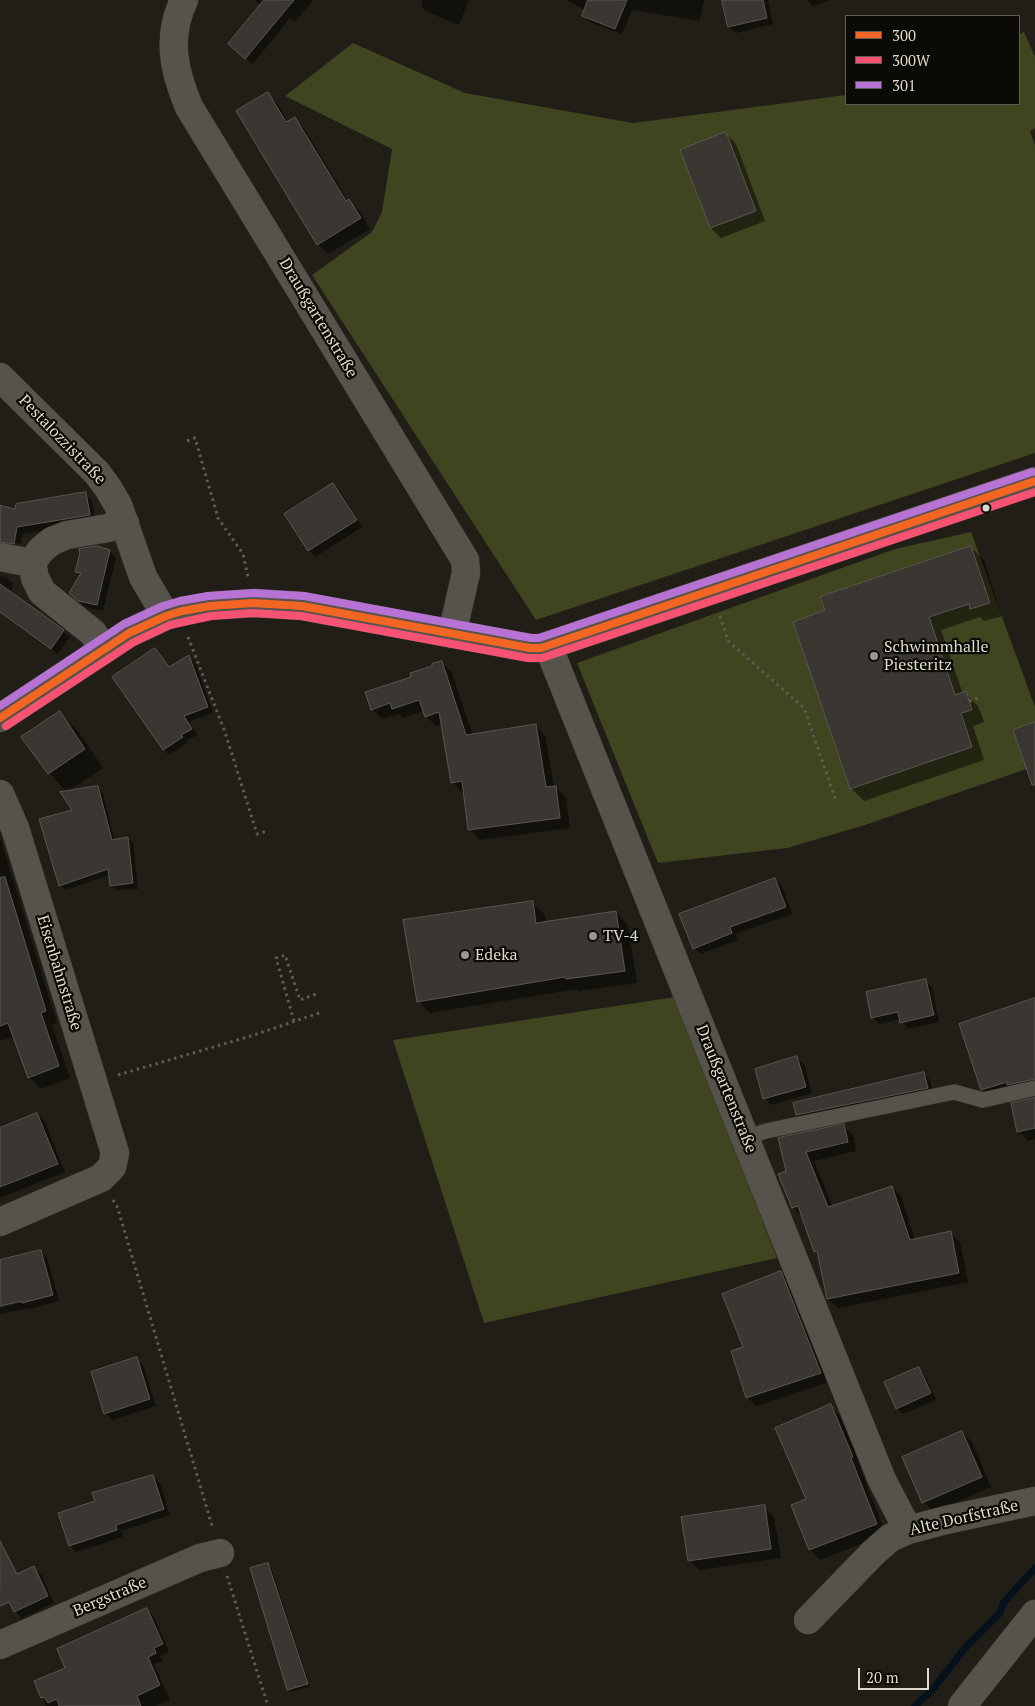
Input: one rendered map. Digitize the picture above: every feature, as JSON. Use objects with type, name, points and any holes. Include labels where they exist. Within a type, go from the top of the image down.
[{"type":"street","name":"Draußgartenstraße","points":[[184,0],[177,20],[173,52],[178,80],[189,107],[465,560],[466,572],[452,634]]},
{"type":"street","name":"Pestalozzistraße","points":[[0,377],[97,474],[113,496],[125,523],[143,577],[166,616]]},
{"type":"street","points":[[0,718],[129,633],[166,616],[210,606],[254,603],[280,604],[330,610],[530,648],[548,646],[1035,481]]},
{"type":"street","points":[[103,649],[92,633],[42,592],[35,578],[32,563],[40,551],[52,541],[67,535],[125,523]]},
{"type":"street","points":[[0,557],[32,563]]},
{"type":"street","name":"Draußgartenstraße","points":[[548,646],[882,1480],[908,1530]]},
{"type":"street","name":"Eisenbahnstraße","points":[[0,794],[15,828],[115,1153],[112,1167],[101,1178]]},
{"type":"street","points":[[0,1222],[101,1178]]},
{"type":"street","name":"Alte Dorfstraße","points":[[808,1620],[890,1538],[908,1530],[1035,1501]]},
{"type":"street","name":"Bergstraße","points":[[0,1645],[200,1558],[220,1553]]},
{"type":"street","points":[[962,1706],[1035,1614]]},
{"type":"lane","points":[[745,1138],[766,1131],[954,1092],[983,1100],[1035,1088]]},
{"type":"path","points":[[187,441],[195,438],[218,518],[243,554],[254,603]]},
{"type":"path","points":[[166,616],[181,632],[190,638],[225,732],[257,834],[266,831]]},
{"type":"path","points":[[720,616],[728,641],[804,708],[836,802]]},
{"type":"path","points":[[969,701],[981,697]]},
{"type":"path","points":[[294,1021],[276,958],[285,955],[300,1000],[316,994]]},
{"type":"path","points":[[93,1082],[250,1036],[322,1012]]},
{"type":"path","points":[[101,1178],[117,1206],[220,1553],[268,1706]]},
{"type":"green space","points":[[1024,32],[1035,57],[1035,128],[1030,131],[1035,145],[1035,453],[536,620],[312,275],[372,232],[382,212],[392,149],[285,96],[353,43],[465,93],[633,123],[845,95],[845,105],[1020,105],[1020,34]]},
{"type":"green space","points":[[971,532],[1035,707],[1035,766],[865,825],[787,848],[658,863],[577,663],[895,549]]},
{"type":"green space","points":[[675,997],[777,1258],[484,1323],[393,1040]]},
{"type":"building","points":[[264,0],[294,0],[245,59],[228,44]]},
{"type":"building","points":[[588,0],[627,0],[615,29],[582,16]]},
{"type":"building","points":[[722,0],[763,0],[767,18],[728,27]]},
{"type":"building","points":[[268,92],[286,122],[295,117],[346,201],[349,199],[361,218],[317,245],[236,111]]},
{"type":"building","points":[[726,132],[756,211],[710,228],[680,150]]},
{"type":"building","points":[[333,483],[357,520],[308,551],[284,514]]},
{"type":"building","points":[[86,492],[90,515],[17,527],[14,544],[0,542],[0,505],[15,509],[16,504]]},
{"type":"building","points":[[97,546],[110,550],[97,605],[78,601],[69,593],[81,573],[75,572],[80,553],[79,549]]},
{"type":"building","name":"Schwimmhalle Piesteritz","points":[[971,546],[990,603],[970,609],[969,604],[929,617],[955,695],[966,691],[972,710],[961,713],[972,747],[850,789],[793,622],[825,610],[820,597]]},
{"type":"building","points":[[0,584],[64,630],[51,649],[0,612]]},
{"type":"building","points":[[155,648],[169,667],[189,655],[208,707],[184,716],[192,729],[181,735],[183,737],[163,750],[112,677]]},
{"type":"building","points":[[442,661],[466,735],[536,724],[546,787],[556,786],[560,818],[468,830],[462,781],[451,783],[439,712],[425,717],[419,700],[392,709],[390,703],[371,710],[365,692],[411,677],[410,673]]},
{"type":"building","points":[[60,711],[85,749],[48,774],[21,737]]},
{"type":"building","points":[[1035,722],[1035,785],[1032,785],[1013,730]]},
{"type":"building","points":[[98,786],[112,840],[128,837],[133,883],[110,886],[108,869],[59,886],[39,819],[72,810],[60,792]]},
{"type":"building","points":[[5,877],[46,1011],[41,1013],[59,1066],[28,1078],[8,1023],[0,1026],[0,878]]},
{"type":"building","points":[[775,878],[786,907],[730,927],[732,933],[693,949],[679,914]]},
{"type":"building","points":[[533,901],[536,923],[616,911],[625,971],[566,979],[565,977],[417,1002],[403,920]]},
{"type":"building","points":[[926,979],[934,1015],[900,1023],[898,1012],[871,1018],[866,992]]},
{"type":"building","points":[[1035,998],[1035,1079],[1007,1085],[1007,1082],[981,1090],[959,1024]]},
{"type":"building","points":[[797,1056],[806,1087],[763,1099],[755,1069]]},
{"type":"building","points":[[924,1072],[928,1088],[796,1115],[793,1103]]},
{"type":"building","points":[[1035,1098],[1035,1128],[1017,1132],[1011,1103]]},
{"type":"building","points":[[37,1113],[58,1164],[0,1187],[0,1128]]},
{"type":"building","points":[[844,1124],[848,1142],[806,1152],[828,1207],[892,1186],[910,1240],[951,1231],[959,1273],[827,1299],[817,1251],[814,1252],[798,1206],[792,1208],[778,1174],[786,1171],[778,1138]]},
{"type":"building","points":[[41,1250],[53,1295],[22,1303],[21,1301],[0,1306],[0,1260]]},
{"type":"building","points":[[781,1271],[821,1373],[746,1398],[731,1351],[743,1347],[722,1294]]},
{"type":"building","points":[[137,1357],[150,1399],[104,1414],[91,1372]]},
{"type":"building","points":[[919,1367],[931,1393],[896,1409],[884,1382]]},
{"type":"building","points":[[831,1404],[853,1457],[851,1458],[877,1524],[809,1550],[791,1505],[806,1499],[775,1428]]},
{"type":"building","points":[[962,1431],[982,1477],[922,1503],[902,1457]]},
{"type":"building","points":[[153,1475],[164,1509],[116,1525],[117,1530],[69,1546],[58,1513],[95,1501],[92,1493]]},
{"type":"building","points":[[765,1505],[771,1549],[688,1561],[681,1517]]},
{"type":"building","points":[[0,1541],[17,1574],[34,1566],[48,1596],[14,1612],[9,1602],[0,1606]]},
{"type":"building","points":[[268,1563],[308,1684],[287,1690],[250,1568]]},
{"type":"building","points":[[147,1608],[163,1644],[154,1648],[156,1653],[148,1657],[160,1685],[137,1696],[141,1706],[59,1706],[57,1699],[48,1703],[44,1697],[41,1698],[34,1681],[65,1668],[57,1649]]},
{"type":"waterway","points":[[915,1706],[933,1689],[966,1647],[999,1614],[1004,1602],[1035,1568]]},
{"type":"transit line","name":"301","points":[[0,706],[124,624],[163,606],[180,601],[208,596],[254,593],[304,596],[539,638],[1032,472]]},
{"type":"transit line","name":"300","points":[[0,718],[129,633],[166,616],[182,611],[210,606],[253,603],[302,606],[530,648],[541,648],[1035,481]]},
{"type":"transit line","name":"300W","points":[[6,726],[134,642],[170,625],[211,616],[253,613],[301,616],[528,658],[542,658],[1035,492]]},
{"type":"place","name":"Schwimmhalle Piesteritz","points":[[874,656]]},
{"type":"place","name":"TV-4","points":[[593,936]]},
{"type":"place","name":"Edeka","points":[[465,955]]}]
